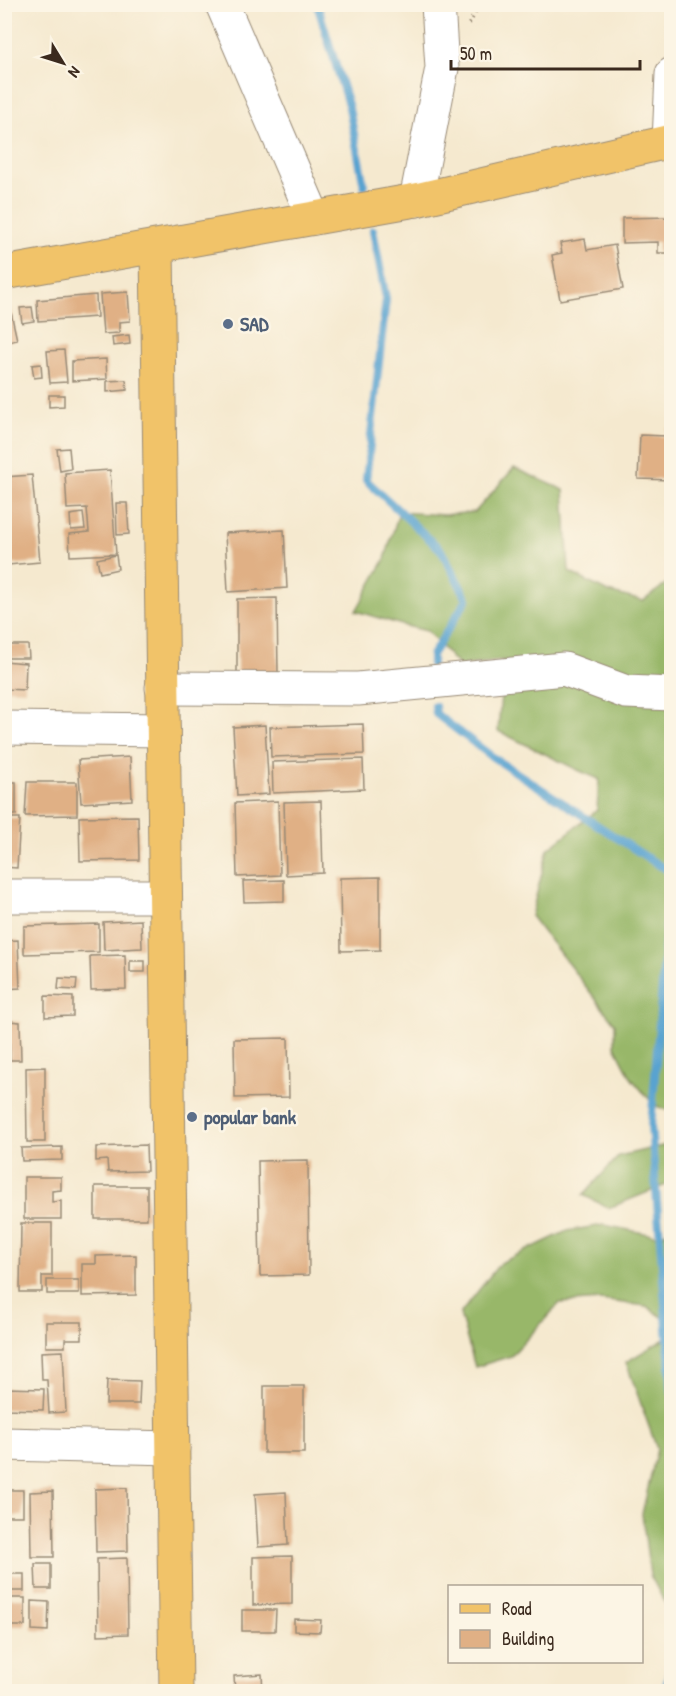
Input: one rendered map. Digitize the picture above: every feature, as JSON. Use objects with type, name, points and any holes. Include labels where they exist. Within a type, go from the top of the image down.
[{"type":"main road","points":[[4,273],[416,200],[670,141]]},
{"type":"main road","points":[[157,247],[176,1692]]},
{"type":"street","points":[[222,4],[314,218]]},
{"type":"street","points":[[416,200],[442,68],[438,4]]},
{"type":"street","points":[[670,141],[672,74]]},
{"type":"street","points":[[162,688],[358,689],[564,669],[627,692],[672,694]]},
{"type":"street","points":[[4,728],[163,730]]},
{"type":"street","points":[[4,896],[165,896]]},
{"type":"street","points":[[4,1444],[173,1448]]},
{"type":"green space","points":[[514,468],[564,490],[569,572],[608,592],[643,601],[671,580],[671,1112],[654,1105],[632,1079],[615,1046],[615,1024],[531,916],[548,849],[597,810],[599,779],[498,731],[504,660],[459,666],[427,631],[356,611],[385,559],[399,512],[444,515],[475,512]]},
{"type":"green space","points":[[671,1144],[671,1183],[609,1208],[583,1195],[619,1156]]},
{"type":"green space","points":[[604,1225],[659,1236],[671,1230],[671,1323],[646,1306],[601,1300],[560,1303],[511,1356],[475,1367],[460,1314],[500,1263],[567,1231]]},
{"type":"green space","points":[[671,1335],[671,1614],[650,1575],[642,1514],[657,1449],[626,1362]]},
{"type":"building","points":[[672,217],[672,253],[658,253],[658,242],[622,243],[622,218]]},
{"type":"building","points":[[585,239],[587,250],[615,245],[623,289],[560,300],[552,255],[562,253],[560,243]]},
{"type":"building","points":[[128,292],[130,321],[119,322],[119,333],[103,334],[100,294]]},
{"type":"building","points":[[96,295],[97,317],[38,321],[37,300]]},
{"type":"building","points":[[32,307],[34,321],[22,323],[20,308]]},
{"type":"building","points":[[10,308],[17,340],[4,343],[4,309]]},
{"type":"building","points":[[129,335],[130,344],[113,346],[112,337]]},
{"type":"building","points":[[64,350],[67,382],[50,383],[47,351]]},
{"type":"building","points":[[106,359],[107,379],[72,381],[72,361]]},
{"type":"building","points":[[41,364],[42,377],[34,378],[32,365]]},
{"type":"building","points":[[126,380],[127,390],[107,392],[107,381]]},
{"type":"building","points":[[49,395],[64,395],[64,406],[49,407]]},
{"type":"building","points":[[667,428],[672,428],[672,480],[638,479],[640,435],[667,436]]},
{"type":"building","points":[[69,448],[71,469],[60,471],[57,449]]},
{"type":"building","points":[[110,470],[116,554],[70,556],[69,534],[89,532],[87,508],[67,509],[65,473]]},
{"type":"building","points":[[32,475],[40,562],[8,565],[4,526],[4,477]]},
{"type":"building","points":[[116,503],[127,503],[129,534],[117,535]]},
{"type":"building","points":[[83,513],[85,529],[71,530],[70,515]]},
{"type":"building","points":[[284,530],[287,588],[228,592],[225,533]]},
{"type":"building","points":[[116,555],[118,569],[100,573],[97,559]]},
{"type":"building","points":[[277,598],[278,675],[237,676],[237,599]]},
{"type":"building","points":[[4,645],[28,645],[29,658],[4,658]]},
{"type":"building","points":[[4,661],[26,663],[25,690],[4,689]]},
{"type":"building","points":[[363,724],[364,754],[271,757],[270,727]]},
{"type":"building","points":[[265,725],[269,794],[237,796],[233,727]]},
{"type":"building","points":[[130,757],[132,800],[81,803],[78,760]]},
{"type":"building","points":[[363,759],[364,789],[273,793],[272,762]]},
{"type":"building","points":[[4,782],[16,782],[16,815],[4,815]]},
{"type":"building","points":[[27,782],[77,782],[77,815],[25,816]]},
{"type":"building","points":[[278,801],[280,875],[237,877],[235,803]]},
{"type":"building","points":[[321,801],[323,873],[286,875],[284,802]]},
{"type":"building","points":[[138,816],[139,860],[80,861],[79,817]]},
{"type":"building","points":[[4,818],[20,818],[17,868],[4,867]]},
{"type":"building","points":[[380,877],[380,950],[341,951],[340,878]]},
{"type":"building","points":[[284,880],[284,901],[244,902],[243,881]]},
{"type":"building","points":[[141,920],[142,948],[104,950],[103,922]]},
{"type":"building","points":[[99,924],[99,952],[24,954],[24,926]]},
{"type":"building","points":[[18,940],[20,988],[4,989],[4,941]]},
{"type":"building","points":[[125,955],[126,989],[91,990],[90,956]]},
{"type":"building","points":[[130,961],[145,961],[145,972],[130,972]]},
{"type":"building","points":[[59,978],[77,979],[76,990],[58,989]]},
{"type":"building","points":[[45,996],[73,997],[73,1016],[45,1017]]},
{"type":"building","points":[[9,1021],[20,1022],[21,1060],[10,1060]]},
{"type":"building","points":[[288,1038],[289,1097],[235,1098],[234,1039]]},
{"type":"building","points":[[45,1067],[45,1142],[27,1142],[26,1068]]},
{"type":"building","points":[[146,1145],[147,1171],[108,1172],[107,1160],[96,1161],[96,1147]]},
{"type":"building","points":[[62,1147],[62,1160],[22,1161],[21,1148]]},
{"type":"building","points":[[308,1160],[309,1275],[260,1276],[258,1161]]},
{"type":"building","points":[[24,1177],[61,1177],[61,1190],[52,1191],[52,1202],[61,1201],[61,1219],[24,1219]]},
{"type":"building","points":[[95,1186],[147,1186],[147,1219],[95,1219]]},
{"type":"building","points":[[21,1223],[52,1223],[52,1276],[42,1276],[42,1292],[20,1292]]},
{"type":"building","points":[[136,1255],[136,1295],[82,1296],[82,1264],[96,1264],[96,1256]]},
{"type":"building","points":[[47,1280],[79,1280],[79,1294],[47,1294]]},
{"type":"building","points":[[46,1322],[82,1322],[82,1339],[65,1339],[65,1347],[46,1347]]},
{"type":"building","points":[[63,1351],[66,1412],[49,1413],[47,1380],[42,1380],[41,1352]]},
{"type":"building","points":[[107,1380],[140,1381],[139,1404],[106,1404]]},
{"type":"building","points":[[264,1386],[304,1386],[304,1453],[264,1453]]},
{"type":"building","points":[[4,1388],[44,1389],[43,1410],[4,1409]]},
{"type":"building","points":[[127,1488],[128,1551],[96,1552],[95,1489]]},
{"type":"building","points":[[4,1490],[23,1490],[23,1516],[4,1516]]},
{"type":"building","points":[[53,1491],[54,1557],[31,1557],[30,1492]]},
{"type":"building","points":[[286,1492],[288,1545],[258,1547],[255,1494]]},
{"type":"building","points":[[292,1556],[292,1604],[253,1605],[253,1557]]},
{"type":"building","points":[[127,1558],[128,1634],[98,1635],[97,1559]]},
{"type":"building","points":[[35,1564],[51,1564],[51,1589],[36,1589]]},
{"type":"building","points":[[4,1574],[24,1574],[24,1591],[4,1591]]},
{"type":"building","points":[[4,1598],[25,1598],[25,1626],[4,1626]]},
{"type":"building","points":[[32,1601],[49,1602],[48,1631],[32,1630]]},
{"type":"building","points":[[242,1610],[276,1610],[275,1631],[242,1631]]},
{"type":"building","points":[[294,1619],[321,1620],[320,1632],[294,1631]]},
{"type":"building","points":[[262,1674],[263,1692],[235,1692],[234,1676]]},
{"type":"waterway","points":[[317,4],[349,108],[364,186]]},
{"type":"waterway","points":[[373,230],[386,299],[366,480],[441,550],[467,599],[432,655],[432,664]]},
{"type":"waterway","points":[[435,706],[436,714],[494,758],[671,873],[651,1126],[672,1391]]},
{"type":"waterway","points":[[665,1692],[672,1659]]},
{"type":"place","name":"SAD","points":[[228,324]]},
{"type":"place","name":"popular bank","points":[[192,1117]]}]
